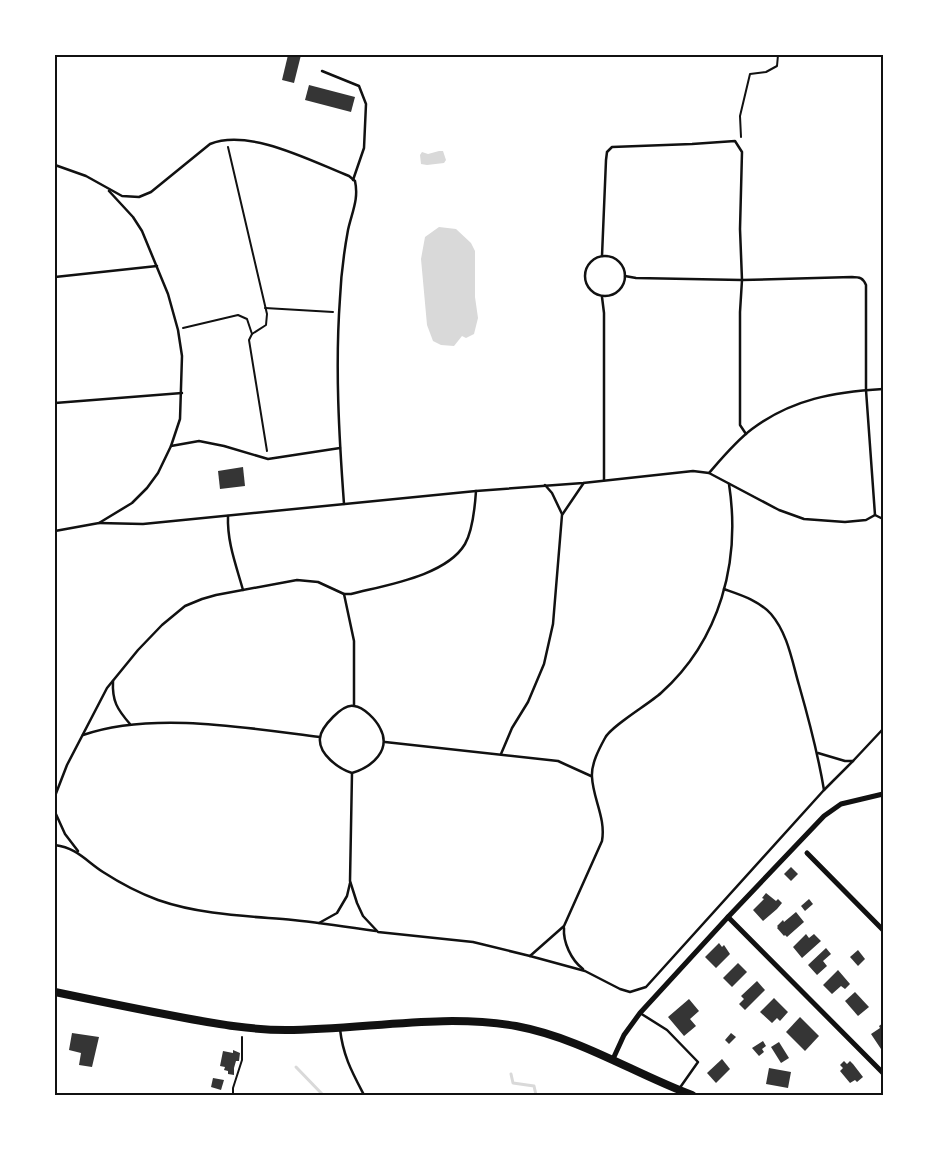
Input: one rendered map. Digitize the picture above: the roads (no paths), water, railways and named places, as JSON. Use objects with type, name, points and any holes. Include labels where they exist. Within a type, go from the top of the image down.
[{"type":"main road","points":[[55,992],[242,1027],[285,1030],[444,1021],[498,1024],[552,1034],[692,1095]]},
{"type":"street","points":[[613,1060],[624,1035],[640,1013],[728,917],[832,810],[852,801],[883,794]]},
{"type":"street","points":[[807,853],[883,930]]},
{"type":"street","points":[[728,917],[883,1073]]},
{"type":"lane","points":[[322,71],[359,86],[366,104],[364,148],[353,180]]},
{"type":"lane","points":[[55,165],[86,176],[122,196],[139,197],[146,195],[168,180],[210,144],[220,140],[227,140],[252,142],[275,148],[348,176],[355,181],[357,192],[348,230],[339,312],[337,372],[344,504]]},
{"type":"lane","points":[[602,256],[606,152],[612,146],[692,144],[734,140],[742,152],[740,425],[746,434]]},
{"type":"lane","points":[[98,523],[132,503],[147,488],[158,473],[171,446],[180,419],[182,393],[182,356],[178,330],[168,294],[138,224],[107,189]]},
{"type":"lane","points":[[602,256],[613,257],[622,265],[625,276],[618,292],[611,296],[602,297],[591,292],[585,282],[585,270],[591,260],[602,256]]},
{"type":"lane","points":[[55,277],[157,266]]},
{"type":"lane","points":[[625,276],[636,278],[742,280],[860,277],[866,285],[866,390],[875,515]]},
{"type":"lane","points":[[602,297],[604,313],[604,480]]},
{"type":"lane","points":[[708,473],[746,434],[771,416],[795,404],[815,398],[883,389]]},
{"type":"lane","points":[[55,403],[182,393]]},
{"type":"lane","points":[[171,446],[199,441],[224,446],[268,460],[340,448]]},
{"type":"lane","points":[[56,531],[98,523],[142,524],[476,491],[583,484],[604,480],[693,471],[708,473],[778,510],[804,519],[845,522],[866,520],[875,515]]},
{"type":"lane","points":[[562,515],[583,484]]},
{"type":"lane","points":[[530,956],[564,926],[602,841],[602,819],[591,776],[594,763],[606,735],[659,694],[675,679],[699,650],[716,615],[728,570],[733,527],[729,484]]},
{"type":"lane","points":[[501,754],[512,728],[528,702],[544,664],[553,624],[562,515],[552,493],[545,485]]},
{"type":"lane","points":[[55,796],[67,765],[82,735],[113,680],[162,625],[185,606],[202,599],[296,580],[307,580],[325,584],[344,594],[351,594],[426,573],[441,567],[449,561],[466,542],[475,508],[476,491]]},
{"type":"lane","points":[[875,515],[883,519]]},
{"type":"lane","points":[[228,516],[230,545],[243,590]]},
{"type":"lane","points":[[724,589],[758,603],[772,615],[778,624],[788,646],[818,753],[824,790]]},
{"type":"lane","points":[[344,594],[354,641],[354,705]]},
{"type":"lane","points":[[113,680],[114,701],[130,724]]},
{"type":"lane","points":[[354,705],[380,727],[385,742],[382,751],[366,767],[352,773],[342,770],[329,758],[320,743],[320,737],[324,727],[332,718],[345,707],[354,705]]},
{"type":"lane","points":[[82,735],[110,727],[130,724],[196,724],[320,737]]},
{"type":"lane","points":[[55,812],[65,834],[91,864],[124,885],[166,902],[216,914],[319,923],[378,932],[473,942],[585,971],[620,989],[630,992],[646,987],[824,790],[883,729]]},
{"type":"lane","points":[[385,742],[558,761],[591,776]]},
{"type":"lane","points":[[818,753],[845,761],[854,761]]},
{"type":"lane","points":[[319,923],[338,913],[347,896],[350,881],[352,773]]},
{"type":"lane","points":[[55,844],[79,852]]},
{"type":"lane","points":[[350,881],[363,916],[378,932]]},
{"type":"lane","points":[[564,926],[565,938],[572,957],[585,971]]},
{"type":"lane","points":[[640,1013],[667,1030],[698,1062],[678,1090]]},
{"type":"lane","points":[[340,1028],[346,1062],[364,1095]]},
{"type":"waterway","points":[[296,1067],[323,1095]]},
{"type":"waterway","points":[[511,1074],[513,1083],[534,1086],[536,1095]]}]
